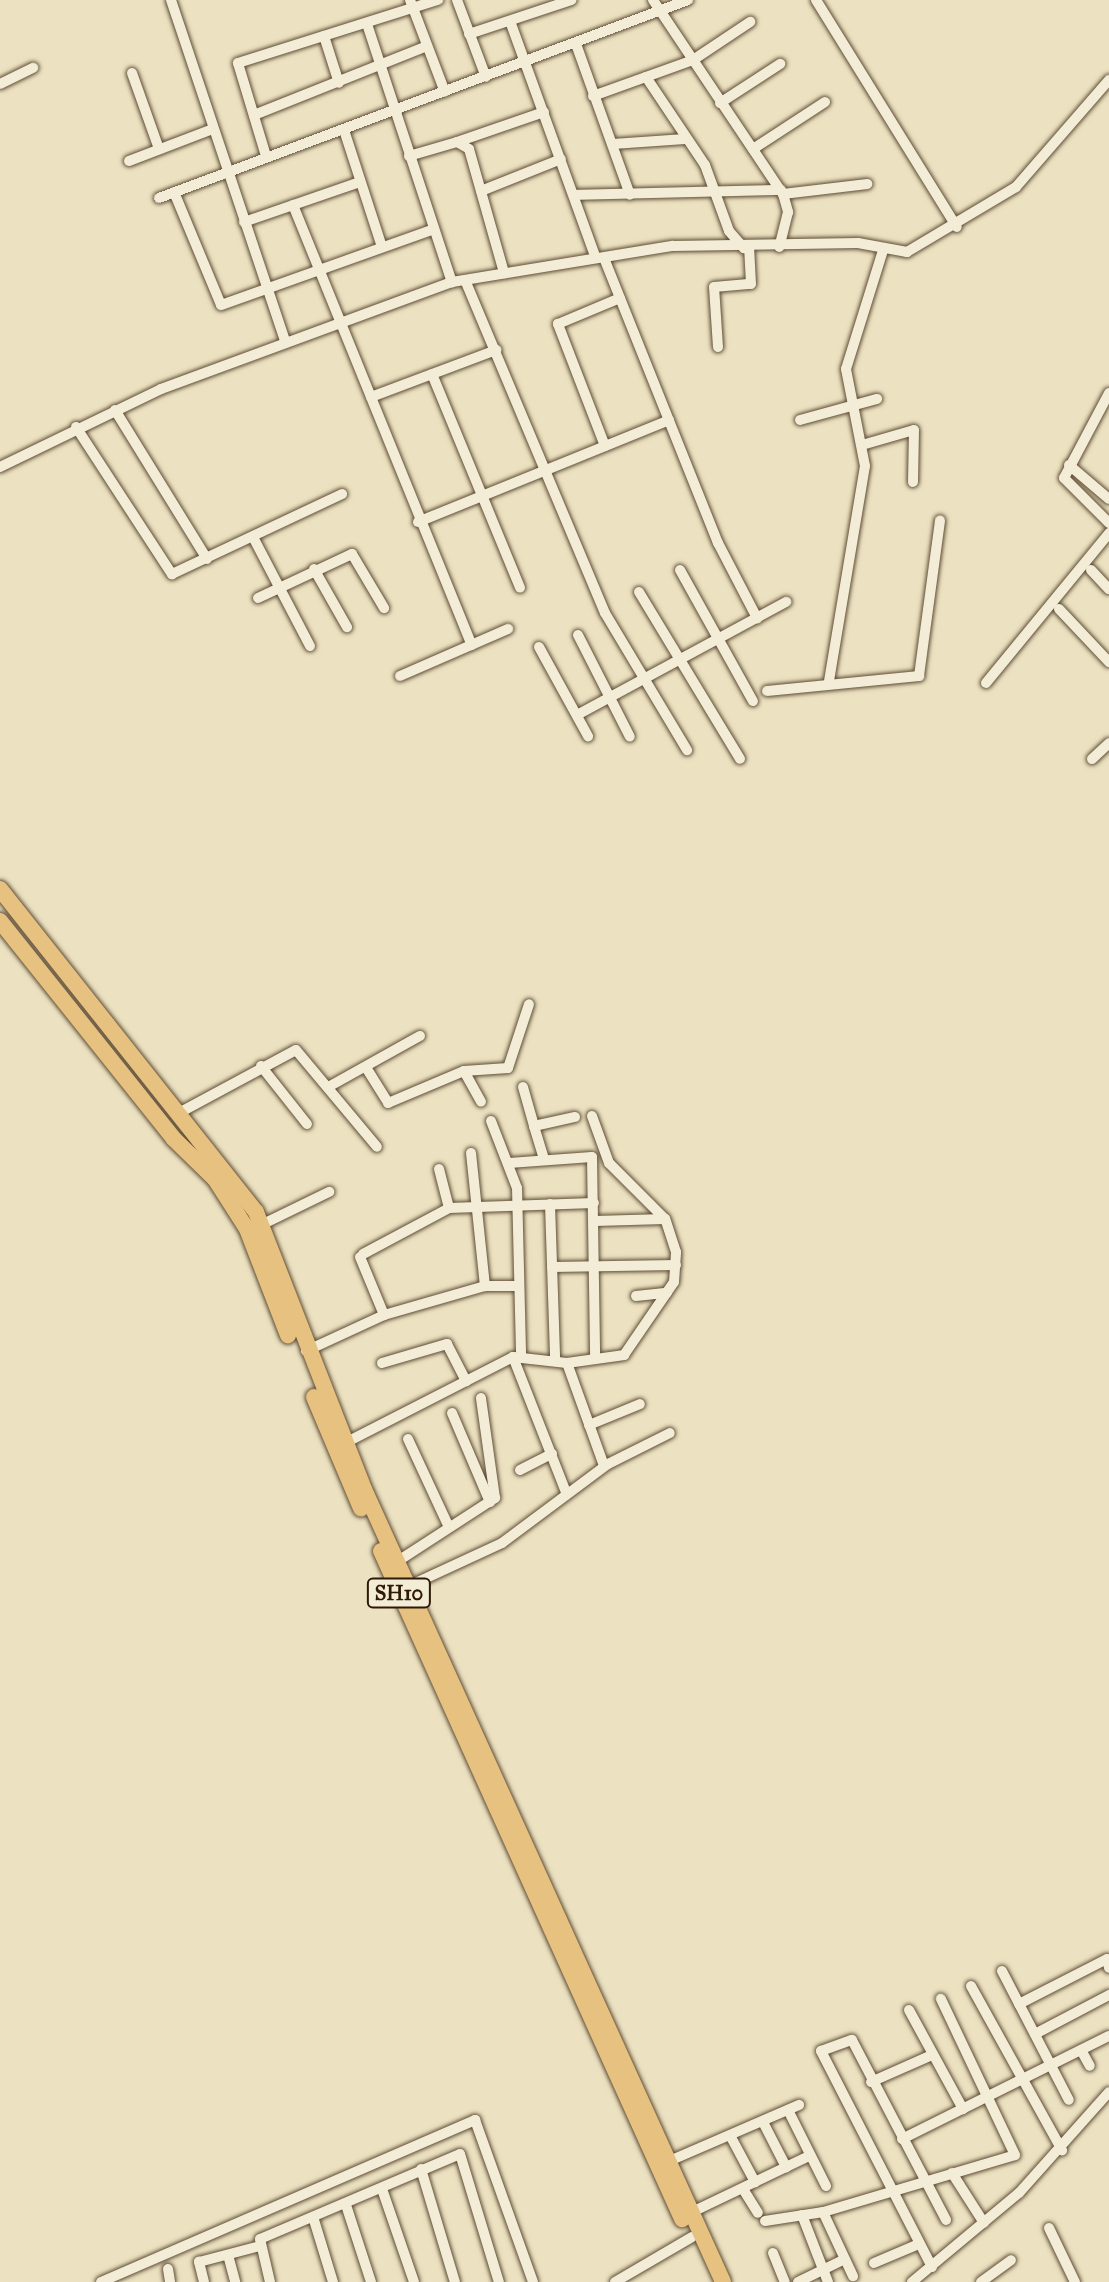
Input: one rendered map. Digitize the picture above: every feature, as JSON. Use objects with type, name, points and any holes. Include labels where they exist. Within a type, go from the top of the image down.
[{"type":"main road","name":"SH10","points":[[0,889],[177,1114],[242,1188],[261,1225],[306,1351],[314,1384],[345,1443],[723,2282]]},
{"type":"main road","name":"SH10","points":[[0,921],[173,1138],[215,1179],[247,1229],[604,2058],[712,2282]]},
{"type":"street","points":[[171,0],[225,170],[285,340]]},
{"type":"street","points":[[266,156],[238,63],[367,24],[412,5],[438,0]]},
{"type":"street","points":[[457,0],[486,77]]},
{"type":"street","points":[[469,34],[571,0]]},
{"type":"street","points":[[653,0],[782,192],[788,212],[779,247]]},
{"type":"street","points":[[159,198],[225,170],[665,14],[688,0]]},
{"type":"street","points":[[816,0],[957,227]]},
{"type":"street","points":[[412,5],[445,92]]},
{"type":"street","points":[[510,21],[600,258],[757,618]]},
{"type":"street","points":[[593,96],[693,60],[750,22]]},
{"type":"street","points":[[367,24],[452,282]]},
{"type":"street","points":[[324,36],[339,83]]},
{"type":"street","points":[[576,44],[630,195]]},
{"type":"street","points":[[254,115],[427,46]]},
{"type":"street","points":[[720,103],[780,64]]},
{"type":"street","points":[[0,84],[33,68]]},
{"type":"street","points":[[132,73],[159,149]]},
{"type":"street","points":[[646,77],[719,192],[729,231],[746,248],[751,284],[714,287],[718,347]]},
{"type":"street","points":[[0,467],[76,427],[285,340],[452,282],[673,246],[746,248],[858,243],[907,252],[957,227],[1016,187],[1109,80]]},
{"type":"street","points":[[753,149],[825,102]]},
{"type":"street","points":[[409,156],[544,112]]},
{"type":"street","points":[[129,161],[213,129]]},
{"type":"street","points":[[344,130],[382,247]]},
{"type":"street","points":[[613,144],[685,139]]},
{"type":"street","points":[[457,142],[469,149],[504,273]]},
{"type":"street","points":[[481,191],[561,159]]},
{"type":"street","points":[[244,222],[360,182]]},
{"type":"street","points":[[575,195],[782,192],[867,184]]},
{"type":"street","points":[[174,192],[221,305],[434,229]]},
{"type":"street","points":[[293,205],[418,522],[472,645]]},
{"type":"street","points":[[829,681],[862,445],[846,369],[883,250]]},
{"type":"street","points":[[465,280],[545,470],[641,680],[687,750]]},
{"type":"street","points":[[605,446],[558,324],[620,298]]},
{"type":"street","points":[[371,397],[496,350]]},
{"type":"street","points":[[432,374],[520,588]]},
{"type":"street","points":[[1109,393],[1069,465],[1065,482],[1109,523]]},
{"type":"street","points":[[800,420],[877,399]]},
{"type":"street","points":[[115,410],[207,559]]},
{"type":"street","points":[[418,522],[669,420]]},
{"type":"street","points":[[76,427],[165,569],[177,574],[342,494]]},
{"type":"street","points":[[862,445],[914,430],[913,482]]},
{"type":"street","points":[[1069,465],[1109,499]]},
{"type":"street","points":[[767,691],[829,681],[919,676],[940,520]]},
{"type":"street","points":[[986,683],[1109,533]]},
{"type":"street","points":[[253,537],[310,646]]},
{"type":"street","points":[[258,598],[278,585],[352,554],[384,608]]},
{"type":"street","points":[[314,569],[347,627]]},
{"type":"street","points":[[680,570],[753,701]]},
{"type":"street","points":[[1091,570],[1109,589]]},
{"type":"street","points":[[639,592],[740,759]]},
{"type":"street","points":[[577,715],[786,602]]},
{"type":"street","points":[[1059,609],[1109,662]]},
{"type":"street","points":[[400,676],[508,629]]},
{"type":"street","points":[[578,635],[607,698],[630,737]]},
{"type":"street","points":[[539,647],[588,736]]},
{"type":"street","points":[[1092,759],[1109,743]]},
{"type":"street","points":[[367,1069],[388,1103],[397,1104],[464,1071],[508,1068],[529,1004]]},
{"type":"street","points":[[330,1086],[367,1069],[420,1036]]},
{"type":"street","points":[[177,1114],[261,1066],[296,1050],[330,1086],[377,1147]]},
{"type":"street","points":[[261,1066],[307,1124]]},
{"type":"street","points":[[464,1071],[481,1102]]},
{"type":"street","points":[[523,1087],[544,1159]]},
{"type":"street","points":[[345,1443],[517,1357],[555,1358],[567,1363],[595,1355],[624,1355],[667,1293],[676,1265],[665,1219],[609,1163],[592,1116]]},
{"type":"street","points":[[534,1126],[575,1117]]},
{"type":"street","points":[[491,1121],[509,1163],[517,1204],[517,1357],[566,1492]]},
{"type":"street","points":[[471,1153],[481,1203],[485,1286]]},
{"type":"street","points":[[509,1163],[592,1157],[597,1264],[595,1355]]},
{"type":"street","points":[[439,1169],[449,1208]]},
{"type":"street","points":[[261,1225],[329,1192]]},
{"type":"street","points":[[384,1315],[361,1255],[449,1208],[481,1203],[594,1203]]},
{"type":"street","points":[[550,1204],[555,1358]]},
{"type":"street","points":[[595,1221],[665,1219]]},
{"type":"street","points":[[552,1267],[676,1265]]},
{"type":"street","points":[[306,1351],[384,1315],[485,1286],[519,1286]]},
{"type":"street","points":[[636,1296],[667,1293]]},
{"type":"street","points":[[382,1363],[447,1344],[466,1381]]},
{"type":"street","points":[[567,1363],[604,1466]]},
{"type":"street","points":[[398,1561],[496,1496],[481,1398]]},
{"type":"street","points":[[589,1425],[640,1404]]},
{"type":"street","points":[[452,1413],[490,1502]]},
{"type":"street","points":[[409,1586],[502,1543],[604,1466],[670,1433]]},
{"type":"street","points":[[408,1439],[448,1525]]},
{"type":"street","points":[[520,1470],[552,1454]]},
{"type":"street","points":[[1019,2004],[1107,1959],[1109,1968]]},
{"type":"street","points":[[1002,1971],[1069,2100]]},
{"type":"street","points":[[971,1986],[1019,2081],[1062,2150]]},
{"type":"street","points":[[1035,2034],[1109,1995]]},
{"type":"street","points":[[743,2189],[762,2217],[802,2215],[823,2212],[1017,2152],[941,1999]]},
{"type":"street","points":[[909,2010],[963,2109]]},
{"type":"street","points":[[902,2139],[1109,2036]]},
{"type":"street","points":[[932,2267],[889,2192],[820,2054],[850,2038],[923,2182],[946,2220]]},
{"type":"street","points":[[1081,2050],[1090,2066]]},
{"type":"street","points":[[871,2082],[932,2055]]},
{"type":"street","points":[[912,2282],[984,2223],[1062,2150],[1109,2092]]},
{"type":"street","points":[[667,2162],[732,2139],[793,2108],[809,2156],[826,2186]]},
{"type":"street","points":[[101,2282],[475,2120],[533,2282]]},
{"type":"street","points":[[763,2122],[786,2167]]},
{"type":"street","points":[[732,2139],[755,2182]]},
{"type":"street","points":[[270,2282],[260,2239],[314,2220],[460,2154],[499,2282]]},
{"type":"street","points":[[690,2213],[809,2156]]},
{"type":"street","points":[[421,2169],[455,2282]]},
{"type":"street","points":[[952,2173],[984,2223]]},
{"type":"street","points":[[382,2189],[414,2282]]},
{"type":"street","points":[[346,2205],[371,2282]]},
{"type":"street","points":[[823,2212],[853,2276]]},
{"type":"street","points":[[802,2215],[828,2282]]},
{"type":"street","points":[[314,2220],[333,2282]]},
{"type":"street","points":[[1049,2228],[1075,2282]]},
{"type":"street","points":[[615,2282],[692,2237]]},
{"type":"street","points":[[874,2263],[919,2244]]},
{"type":"street","points":[[204,2282],[199,2262],[260,2246]]},
{"type":"street","points":[[773,2253],[785,2282]]},
{"type":"street","points":[[228,2255],[235,2282]]},
{"type":"street","points":[[798,2282],[845,2259]]},
{"type":"street","points":[[981,2282],[1011,2260]]},
{"type":"street","points":[[168,2269],[170,2282]]}]
